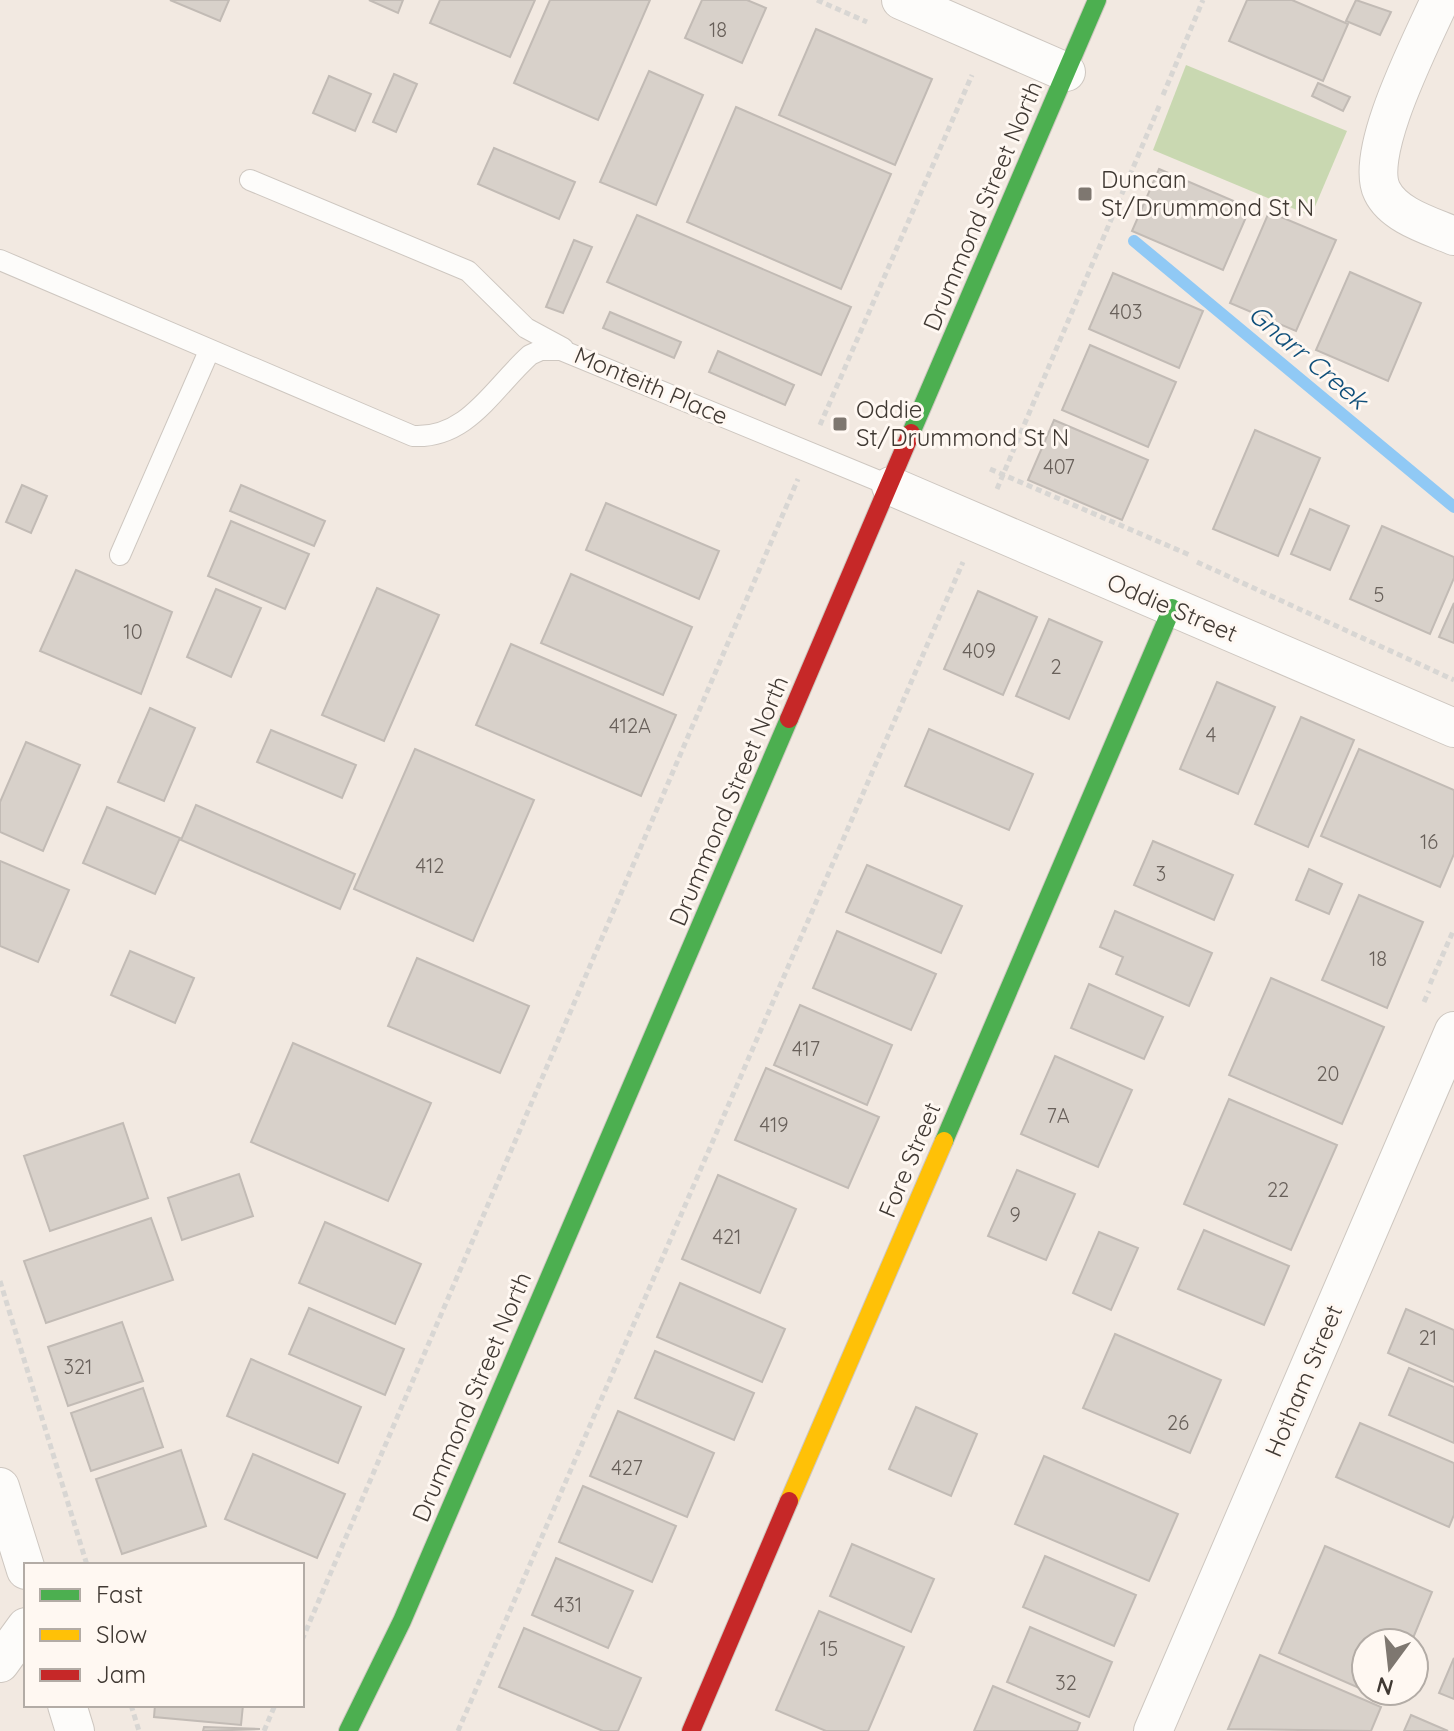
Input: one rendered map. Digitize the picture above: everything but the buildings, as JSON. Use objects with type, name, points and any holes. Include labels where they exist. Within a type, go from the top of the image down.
[{"type":"main road","name":"Drummond Street North","points":[[348,1731],[402,1621],[1097,0]]},
{"type":"main road","name":"Fore Street","points":[[691,1731],[1172,608]]},
{"type":"main road","name":"Drummond Street North","points":[[367,1731],[402,1621]]},
{"type":"street","points":[[901,0],[1066,72]]},
{"type":"street","points":[[1440,0],[1388,122],[1380,155],[1379,182],[1383,194],[1399,209],[1454,236]]},
{"type":"street","name":"Oddie Street","points":[[891,486],[1454,728]]},
{"type":"street","name":"Hotham Street","points":[[1153,1731],[1454,1031]]},
{"type":"street","points":[[0,1487],[24,1564]]},
{"type":"street","points":[[0,1663],[24,1630]]},
{"type":"street","points":[[68,1707],[75,1731]]},
{"type":"lane","points":[[250,180],[468,271],[533,334],[582,355]]},
{"type":"lane","name":"Monteith Place","points":[[0,260],[404,433],[426,436],[451,431],[530,355],[554,349],[582,355],[891,486]]},
{"type":"lane","points":[[120,555],[209,351]]},
{"type":"path","points":[[1163,95],[1203,0]]},
{"type":"path","points":[[304,1635],[975,69]]},
{"type":"path","points":[[997,490],[1160,104]]},
{"type":"path","points":[[990,469],[1194,559],[1454,680]]},
{"type":"path","points":[[458,1731],[962,561]]},
{"type":"path","points":[[1430,984],[1454,929]]},
{"type":"path","points":[[0,1281],[86,1563]]},
{"type":"path","points":[[132,1707],[139,1731]]},
{"type":"path","points":[[264,1731],[274,1707]]},
{"type":"green space","points":[[1186,65],[1347,131],[1311,216],[1153,150]]},
{"type":"waterway","name":"Gnarr Creek","points":[[1134,241],[1454,507]]},
{"type":"traffic: fast","points":[[911,433],[1097,0]]},
{"type":"traffic: fast","points":[[944,1141],[1172,608]]},
{"type":"traffic: fast","points":[[348,1731],[402,1621],[789,719]]},
{"type":"traffic: slow","points":[[789,1501],[944,1141]]},
{"type":"traffic: jam","points":[[789,719],[911,433]]},
{"type":"traffic: jam","points":[[691,1731],[789,1501]]},
{"type":"place","name":"Duncan St/Drummond St N","points":[[1085,194]]},
{"type":"place","name":"Oddie St/Drummond St N","points":[[840,424]]}]
